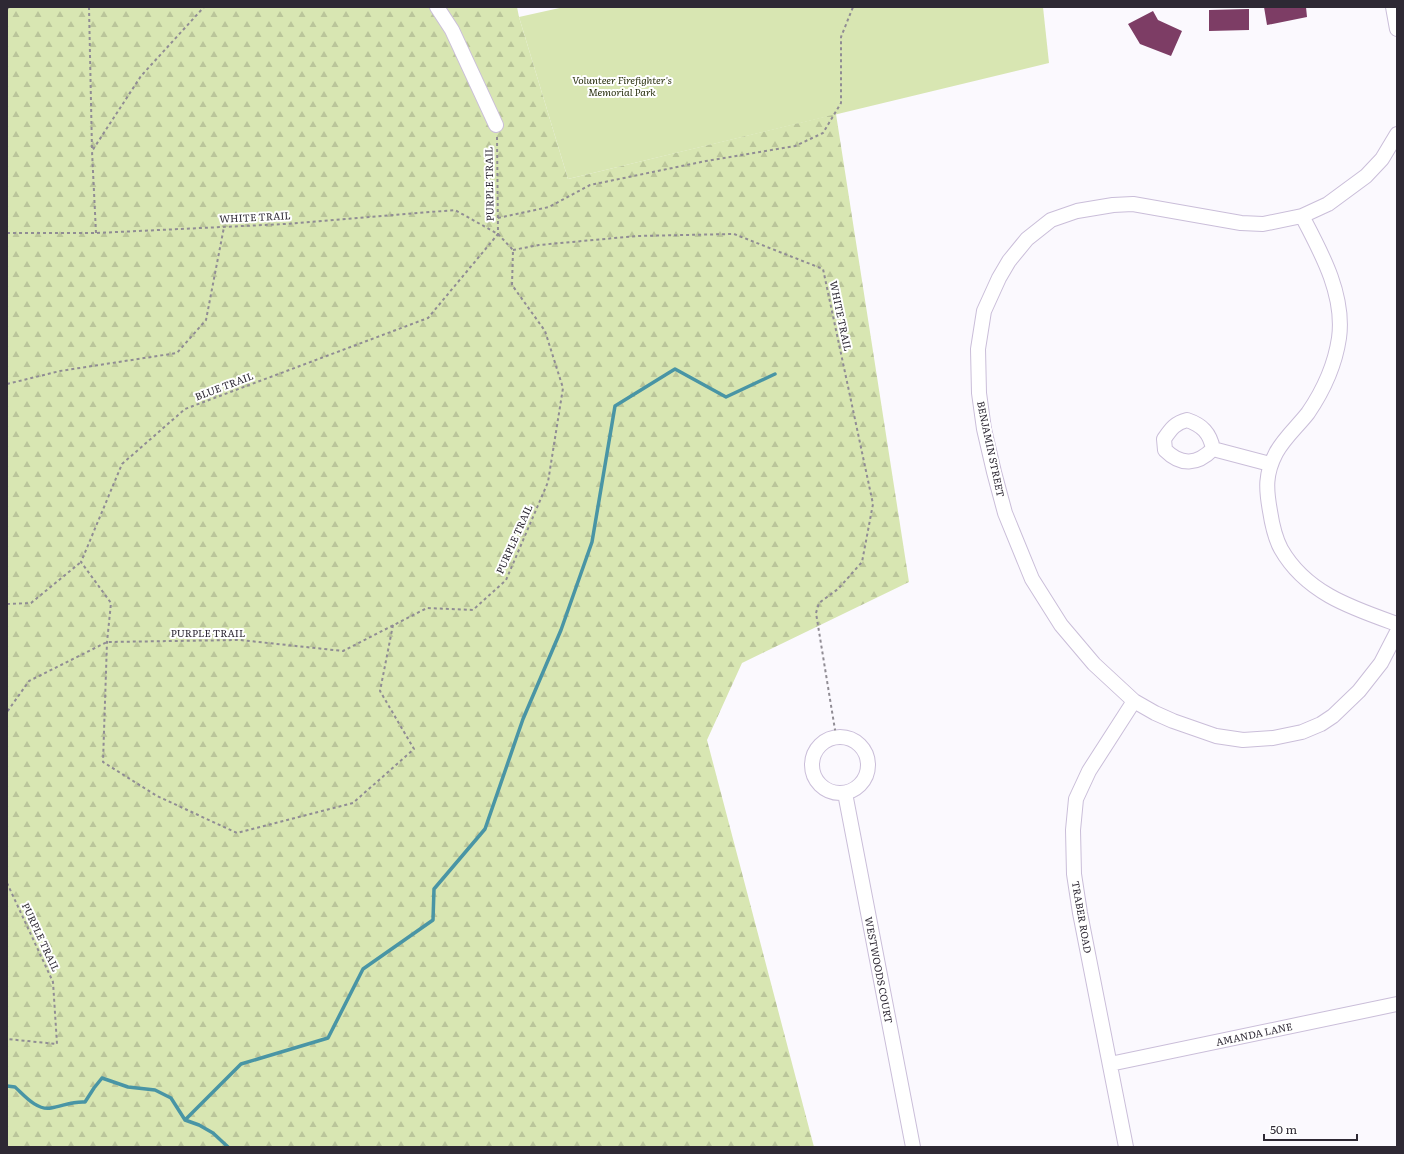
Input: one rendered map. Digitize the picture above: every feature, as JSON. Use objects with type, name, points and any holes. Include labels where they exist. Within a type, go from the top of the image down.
[{"type":"street","points":[[437,7],[452,30],[496,125]]},
{"type":"street","points":[[1393,7],[1397,29]]},
{"type":"street","name":"BENJAMIN STREET","points":[[1397,134],[1382,159],[1366,176],[1328,204],[1302,216],[1263,224],[1241,222],[1133,204],[1113,205],[1077,211],[1051,220],[1027,240],[1009,261],[1002,273],[984,311],[978,349],[979,393],[984,428],[1005,513],[1032,578],[1061,625],[1094,664],[1134,701],[1173,721],[1216,736],[1243,740],[1274,738],[1302,732],[1321,724],[1333,716],[1359,691],[1381,663],[1397,632]]},
{"type":"street","points":[[1302,216],[1325,261],[1333,287],[1339,311],[1339,337],[1332,365],[1324,386],[1308,413],[1277,451],[1270,464],[1267,474],[1266,493],[1272,525],[1281,548],[1300,574],[1315,588],[1338,601],[1397,624]]},
{"type":"street","points":[[1213,449],[1270,464]]},
{"type":"street","name":"TRABER ROAD","points":[[1126,1147],[1080,913],[1074,874],[1073,830],[1076,799],[1089,771],[1134,701]]},
{"type":"street","points":[[836,736],[845,736],[854,739],[861,744],[869,760],[869,769],[866,778],[857,788],[845,793],[835,793],[826,789],[818,783],[813,774],[812,764],[814,755],[819,746],[836,736]]},
{"type":"street","name":"WESTWOODS COURT","points":[[845,793],[912,1147]]},
{"type":"street","name":"AMANDA LANE","points":[[1110,1064],[1397,1004]]},
{"type":"path","points":[[89,7],[92,151],[96,233]]},
{"type":"path","points":[[92,151],[141,76],[204,7]]},
{"type":"path","points":[[498,218],[549,207],[590,185],[706,161],[796,146],[823,133],[841,103],[842,37],[853,7]]},
{"type":"path","name":"PURPLE TRAIL","points":[[7,712],[29,682],[107,642],[240,640],[343,650],[427,608],[473,610],[506,580],[548,482],[563,388],[545,331],[512,285],[513,250],[498,234],[496,125]]},
{"type":"path","name":"WHITE TRAIL","points":[[7,233],[96,233],[285,224],[455,210],[498,234]]},
{"type":"path","points":[[7,384],[60,371],[177,353],[206,320],[224,227]]},
{"type":"path","name":"BLUE TRAIL","points":[[81,562],[122,464],[185,409],[428,318],[498,234]]},
{"type":"path","name":"WHITE TRAIL","points":[[513,250],[539,245],[637,236],[734,234],[823,269],[872,504],[862,562],[838,589],[819,603],[816,613],[836,736]]},
{"type":"path","points":[[7,604],[31,603],[81,562],[111,603],[107,642],[103,762],[157,796],[237,833],[353,803],[414,749],[380,691],[393,625]]},
{"type":"path","name":"PURPLE TRAIL","points":[[7,882],[53,982],[57,1044],[7,1039]]},
{"type":"green space","points":[[7,7],[517,7],[568,179],[836,114],[909,582],[742,663],[707,740],[814,1147],[7,1147]]},
{"type":"green space","name":"Volunteer Firefighter's Memorial Park","points":[[564,7],[1043,7],[1049,63],[568,179],[519,17]]},
{"type":"building","points":[[1264,7],[1306,7],[1307,17],[1267,25]]},
{"type":"building","points":[[1249,9],[1249,30],[1209,31],[1209,10]]},
{"type":"building","points":[[1153,11],[1158,20],[1182,31],[1171,56],[1140,44],[1128,24]]},
{"type":"waterway","points":[[185,1120],[241,1064],[328,1038],[363,969],[433,920],[434,889],[485,829],[523,719],[561,630],[592,542],[615,406],[675,369],[726,397],[775,374]]},
{"type":"waterway","points":[[7,1086],[15,1087],[31,1102],[46,1108],[76,1102],[85,1102],[102,1078],[128,1087],[155,1090],[171,1098],[185,1120],[199,1125],[213,1133],[228,1147]]}]
